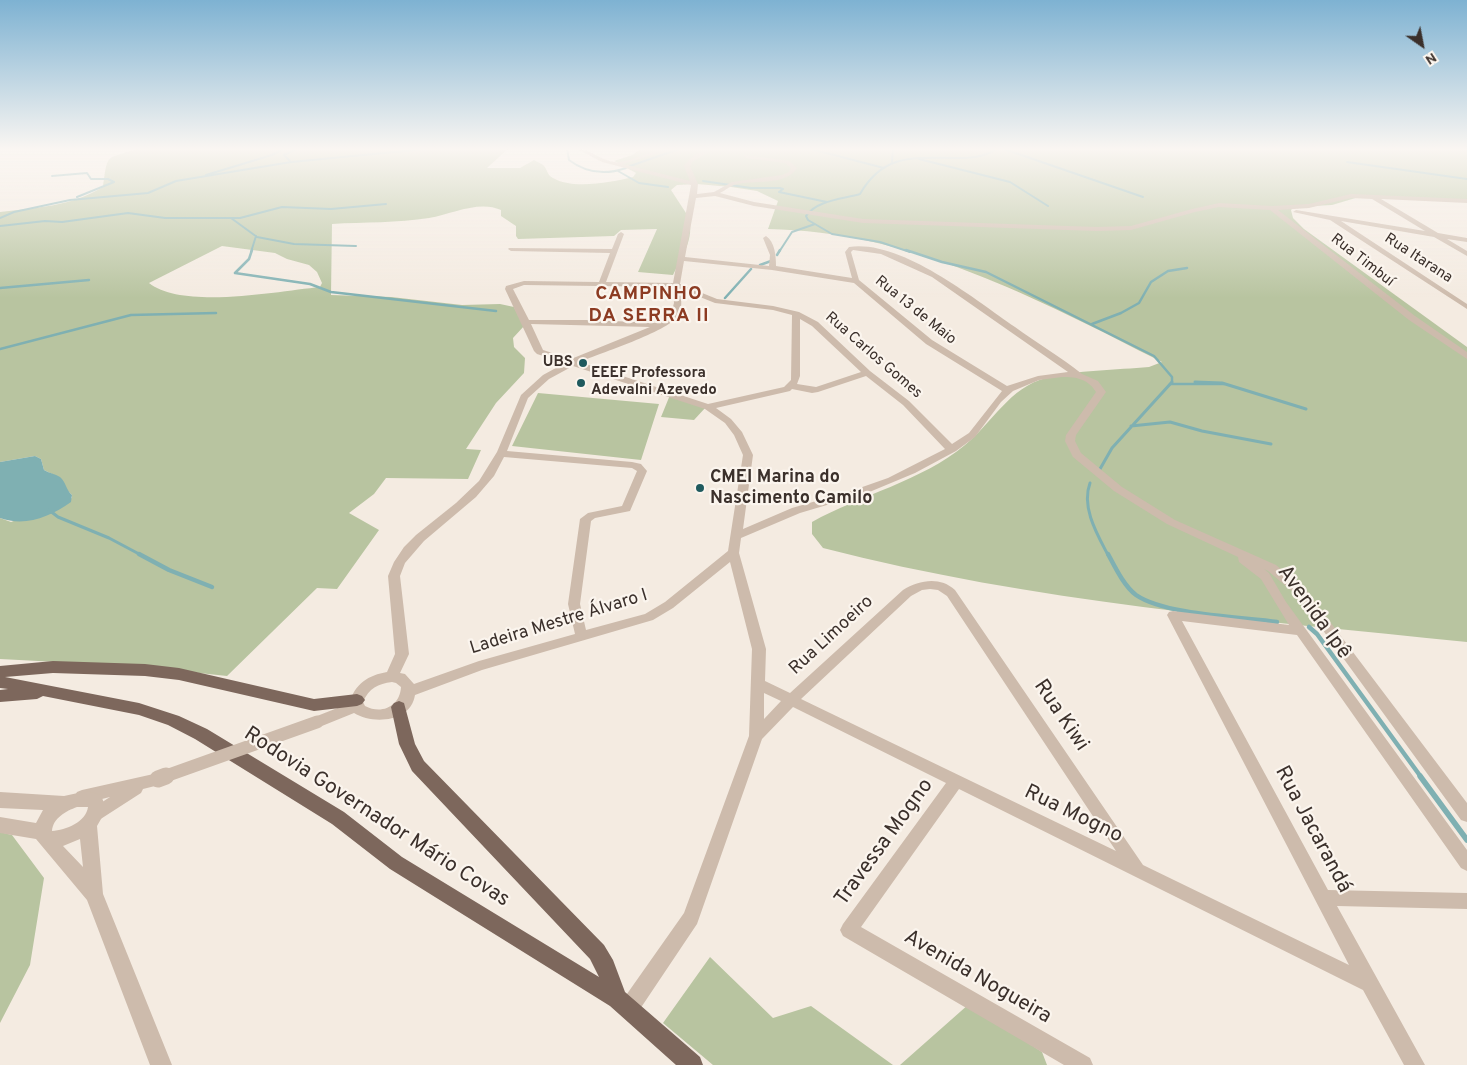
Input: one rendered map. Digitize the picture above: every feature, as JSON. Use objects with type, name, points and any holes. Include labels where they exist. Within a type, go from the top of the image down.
[{"type":"main road","points":[[0,672],[53,668],[145,670],[179,674],[314,705],[357,703]]},
{"type":"main road","name":"Rodovia Governador Mário Covas","points":[[0,682],[139,709],[173,720],[200,734],[338,818],[396,863],[623,1003],[692,1065]]},
{"type":"main road","points":[[0,696],[54,691]]},
{"type":"main road","points":[[400,708],[407,744],[418,766],[597,952],[623,1003]]},
{"type":"street","points":[[392,677],[400,664],[402,654],[394,576],[396,567],[408,550],[481,485],[501,454],[524,397],[529,390],[542,380],[658,326],[675,314],[678,303],[676,286],[692,199]]},
{"type":"street","points":[[733,199],[868,221],[1106,229],[1131,228],[1219,205],[1272,208],[1467,240]]},
{"type":"street","points":[[1272,208],[1310,206],[1340,199]]},
{"type":"street","points":[[1376,199],[1467,254]]},
{"type":"street","points":[[1423,199],[1467,201]]},
{"type":"street","points":[[1448,200],[1467,210]]},
{"type":"street","name":"Rua Timbuí","points":[[1272,208],[1412,318],[1467,356]]},
{"type":"street","name":"Rua Itarana","points":[[1330,217],[1467,308]]},
{"type":"street","points":[[602,283],[621,234]]},
{"type":"street","points":[[766,238],[773,255],[772,268]]},
{"type":"street","points":[[856,281],[848,252],[851,248],[886,255],[912,264],[935,275],[1080,376]]},
{"type":"street","points":[[511,250],[614,250]]},
{"type":"street","name":"Rua 13 de Maio","points":[[681,259],[772,268],[856,281],[929,342],[1007,390]]},
{"type":"street","name":"Rua Carlos Gomes","points":[[526,322],[509,289],[516,284],[602,283],[676,286],[716,301],[773,308],[796,314],[815,324],[867,373],[920,416],[951,449]]},
{"type":"street","points":[[792,386],[796,376],[796,314]]},
{"type":"street","points":[[623,1003],[692,918],[756,736],[760,649],[733,553],[744,497],[748,455],[739,434],[728,421],[708,407],[546,355],[537,348],[526,322],[597,322],[658,326]]},
{"type":"street","points":[[708,407],[778,392],[792,386],[812,390],[818,389],[867,373]]},
{"type":"street","points":[[735,536],[798,510],[880,485],[907,474],[951,449],[972,434],[1007,390],[1053,375],[1080,376]]},
{"type":"street","name":"Avenida Ipê","points":[[1080,376],[1095,384],[1101,392],[1071,435],[1070,441],[1077,455],[1118,489],[1164,518],[1226,546],[1302,593],[1315,607],[1335,638],[1467,815]]},
{"type":"street","points":[[501,454],[632,465],[637,466],[642,471],[626,509],[592,515],[586,519],[574,604],[582,636]]},
{"type":"street","name":"Ladeira Mestre Álvaro I","points":[[410,691],[479,666],[649,617],[669,605],[733,553]]},
{"type":"street","name":"Avenida Ipê","points":[[1268,572],[1282,605],[1302,630],[1467,863]]},
{"type":"street","name":"Rua Limoeiro","points":[[756,736],[792,699],[910,590],[921,586],[944,587]]},
{"type":"street","name":"Rua Kiwi","points":[[944,587],[951,593],[1138,871]]},
{"type":"street","name":"Rua Jacarandá","points":[[1302,630],[1173,615],[1369,984],[1415,1065]]},
{"type":"street","points":[[161,1065],[94,894],[44,835],[44,823],[52,813],[71,801],[141,785],[317,722],[357,703],[367,685],[375,680],[392,677],[404,680],[410,691],[406,701],[400,708],[388,714],[372,716],[365,714],[357,703]]},
{"type":"street","name":"Rua Mogno","points":[[759,684],[1369,984]]},
{"type":"street","name":"Travessa Mogno","points":[[849,930],[956,781]]},
{"type":"street","points":[[0,825],[44,835],[68,837],[141,785]]},
{"type":"street","points":[[0,800],[95,800],[98,806],[92,819],[94,894]]},
{"type":"street","points":[[1324,898],[1467,901]]},
{"type":"street","name":"Avenida Nogueira","points":[[849,930],[1083,1065]]},
{"type":"green space","points":[[77,199],[677,199],[689,221],[690,237],[673,275],[638,272],[657,229],[621,230],[614,236],[518,239],[516,236],[516,226],[501,216],[501,210],[484,206],[417,220],[332,224],[331,295],[391,297],[462,305],[500,304],[514,307],[524,326],[513,338],[514,347],[525,358],[524,373],[496,403],[466,449],[481,450],[468,479],[386,478],[374,494],[349,513],[379,530],[337,589],[317,588],[227,676],[134,666],[0,659],[0,518],[11,522],[72,498],[72,495],[60,478],[44,470],[41,459],[35,456],[0,462],[0,212]],"holes":[[[222,246],[275,253],[287,259],[309,265],[317,272],[322,283],[320,287],[257,295],[207,297],[184,296],[164,291],[149,283]]]},
{"type":"green space","points":[[773,199],[1353,199],[1332,205],[1294,207],[1291,210],[1293,218],[1304,229],[1467,347],[1467,642],[1224,617],[1062,596],[902,567],[823,548],[812,534],[812,522],[910,478],[948,458],[975,436],[1022,389],[1033,383],[1058,375],[1149,367],[1162,362],[1020,293],[922,255],[872,242],[821,233],[768,229],[778,201]]},
{"type":"green space","points":[[1405,199],[1467,199],[1467,201]]},
{"type":"green space","points":[[538,393],[659,404],[641,460],[512,446]]},
{"type":"green space","points":[[670,395],[706,407],[694,420],[661,417]]},
{"type":"green space","points":[[0,832],[12,835],[44,878],[30,965],[0,1023]]},
{"type":"green space","points":[[710,957],[773,1018],[811,1006],[893,1065],[713,1065],[663,1023]]},
{"type":"green space","points":[[969,1004],[1042,1052],[1047,1065],[900,1065]]},
{"type":"water","points":[[35,456],[41,459],[44,470],[62,479],[72,495],[71,502],[55,512],[37,519],[9,521],[0,518],[0,462]]},
{"type":"waterway","points":[[0,218],[14,212],[84,199]]},
{"type":"waterway","points":[[811,199],[827,202]]},
{"type":"waterway","points":[[827,202],[841,199]]},
{"type":"waterway","points":[[1036,199],[1048,206]]},
{"type":"waterway","points":[[815,224],[808,220],[806,216],[827,202]]},
{"type":"waterway","points":[[231,218],[240,218],[282,207],[331,209],[386,204]]},
{"type":"waterway","points":[[0,226],[45,221],[62,222],[128,213],[165,218],[231,218]]},
{"type":"waterway","points":[[231,218],[256,236]]},
{"type":"waterway","points":[[779,252],[792,232],[815,224]]},
{"type":"waterway","points":[[815,224],[832,234],[880,242],[910,252]]},
{"type":"waterway","points":[[251,252],[256,236]]},
{"type":"waterway","points":[[256,236],[294,244],[356,246]]},
{"type":"waterway","points":[[252,250],[249,259],[235,273],[310,284],[331,292],[496,311]]},
{"type":"waterway","points":[[777,255],[780,250]]},
{"type":"waterway","points":[[906,250],[942,262],[986,272],[1154,356],[1172,377],[1170,384]]},
{"type":"waterway","points":[[760,265],[771,261]]},
{"type":"waterway","points":[[1092,324],[1121,313],[1139,303],[1151,282],[1168,271],[1187,268]]},
{"type":"waterway","points":[[725,298],[751,269]]},
{"type":"waterway","points":[[0,288],[89,280]]},
{"type":"waterway","points":[[0,349],[131,315],[216,313]]},
{"type":"waterway","points":[[1195,382],[1222,383],[1306,409]]},
{"type":"waterway","points":[[1132,426],[1170,384]]},
{"type":"waterway","points":[[1170,384],[1224,384]]},
{"type":"waterway","points":[[1132,426],[1170,422],[1202,431],[1271,444]]},
{"type":"waterway","points":[[1100,469],[1112,448],[1132,426]]},
{"type":"waterway","points":[[1090,483],[1087,501],[1089,511],[1095,529],[1108,555]]},
{"type":"waterway","points":[[49,510],[58,517],[109,538],[141,555]]},
{"type":"waterway","points":[[139,554],[169,570],[212,587]]},
{"type":"waterway","points":[[1108,554],[1128,587],[1136,595],[1149,602],[1184,611],[1277,622]]},
{"type":"waterway","points":[[1309,627],[1317,634],[1421,777]]},
{"type":"waterway","points":[[1420,776],[1467,840]]},
{"type":"place","name":"UBS","points":[[583,363]]},
{"type":"place","name":"EEEF Professora Adevalni Azevedo","points":[[581,383]]},
{"type":"place","name":"CMEI Marina do Nascimento Camilo","points":[[700,488]]},
{"type":"district","name":"CAMPINHO DA SERRA II","points":[[649,306]]}]
